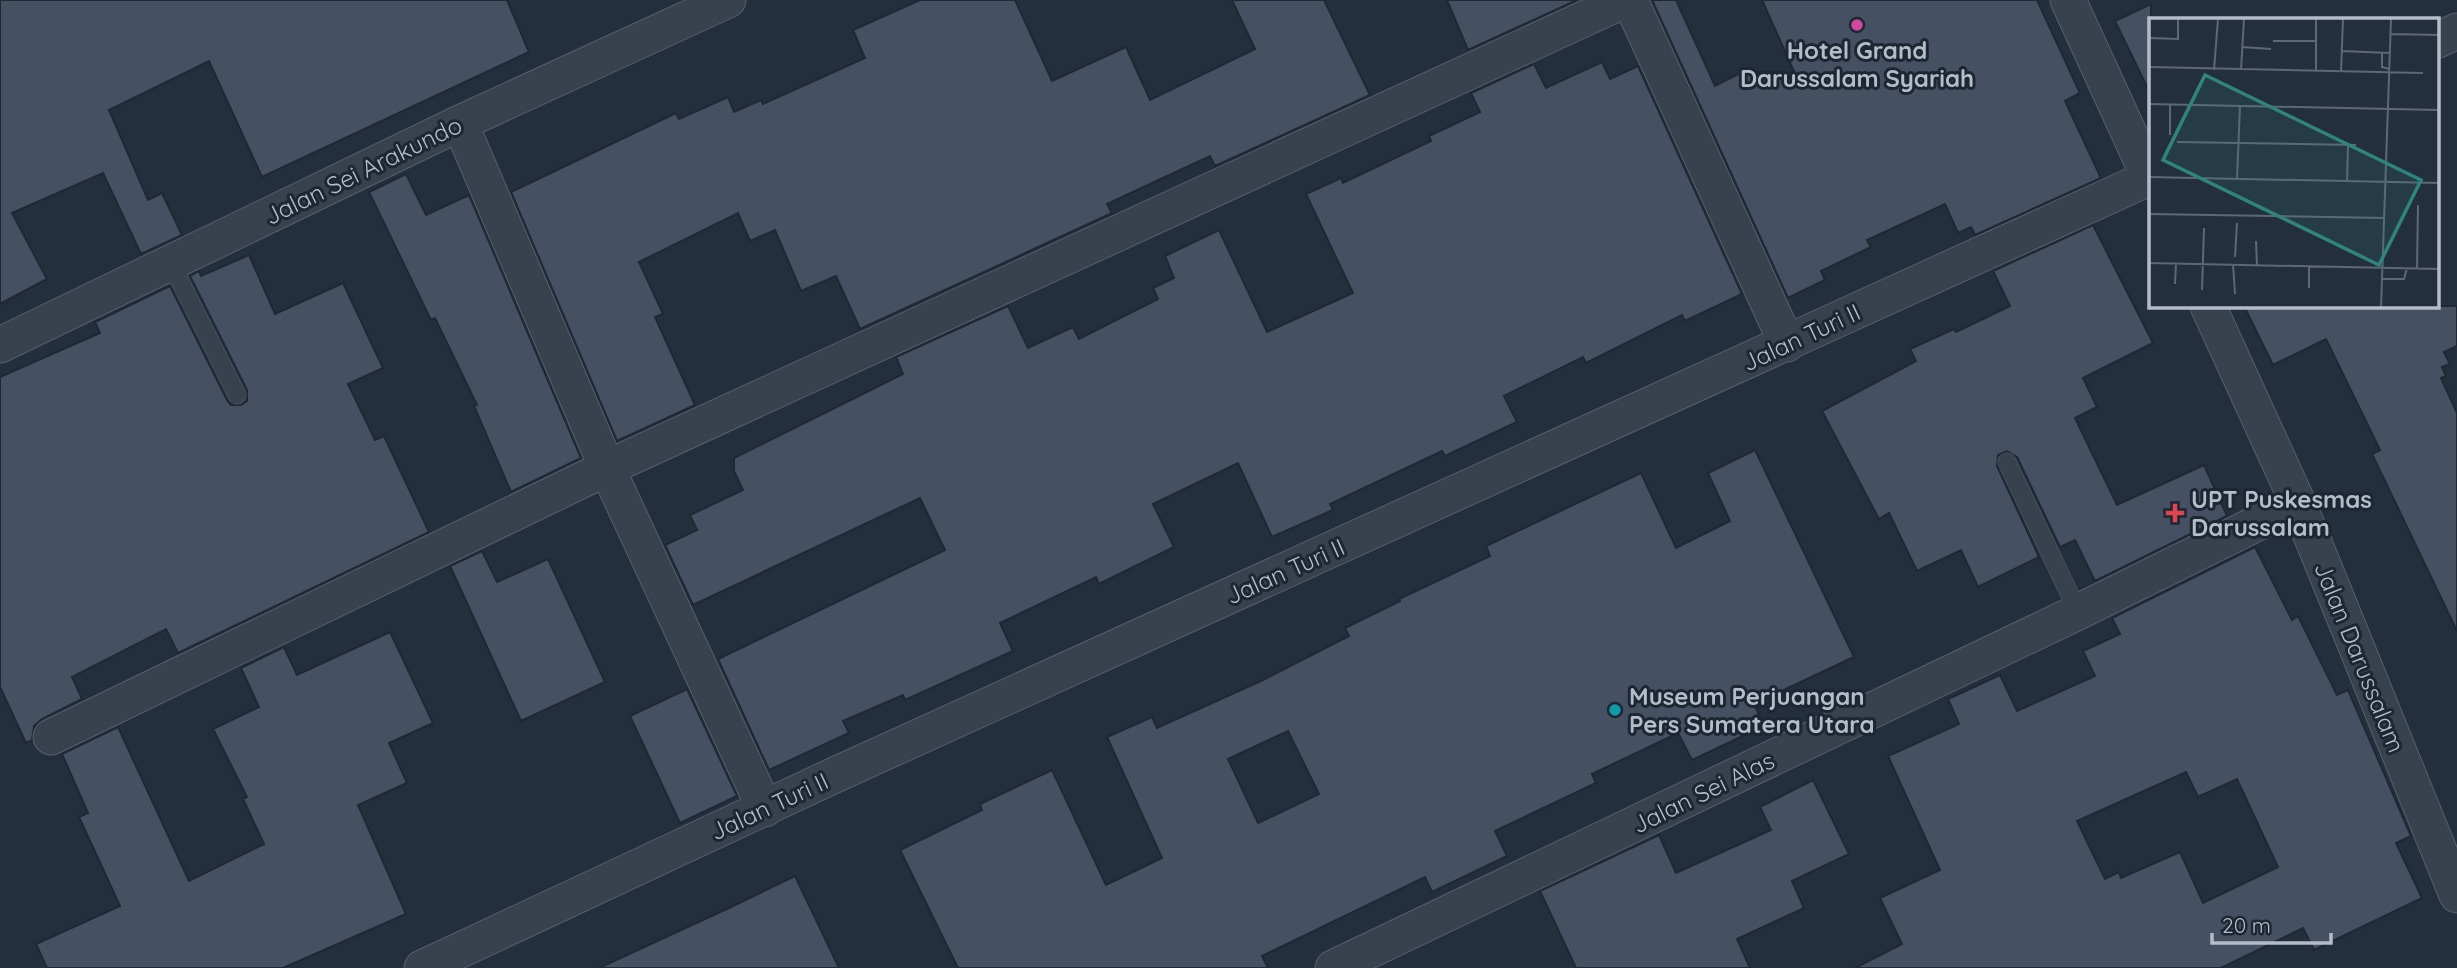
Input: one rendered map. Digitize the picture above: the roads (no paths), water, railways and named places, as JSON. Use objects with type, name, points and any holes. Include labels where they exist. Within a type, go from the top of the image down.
[{"type":"street","name":"Jalan Sei Arakundo","points":[[0,345],[460,123],[728,0]]},
{"type":"street","points":[[51,737],[607,468],[1628,0],[1787,344]]},
{"type":"street","points":[[2068,0],[2149,177]]},
{"type":"street","points":[[2440,39],[2457,31]]},
{"type":"street","points":[[460,123],[607,468],[765,809]]},
{"type":"street","name":"Jalan Turi II","points":[[422,968],[837,774],[2149,179]]},
{"type":"street","name":"Jalan Darussalam","points":[[2209,308],[2298,503],[2457,895]]},
{"type":"street","name":"Jalan Sei Alas","points":[[1333,968],[2078,612],[2298,503]]},
{"type":"lane","points":[[171,263],[237,395]]},
{"type":"lane","points":[[2007,462],[2078,612]]},
{"type":"place","name":"Hotel Grand Darussalam Syariah","points":[[1857,25]]},
{"type":"place","name":"UPT Puskesmas Darussalam","points":[[2175,513]]},
{"type":"place","name":"Museum Perjuangan Pers Sumatera Utara","points":[[1615,710]]}]
